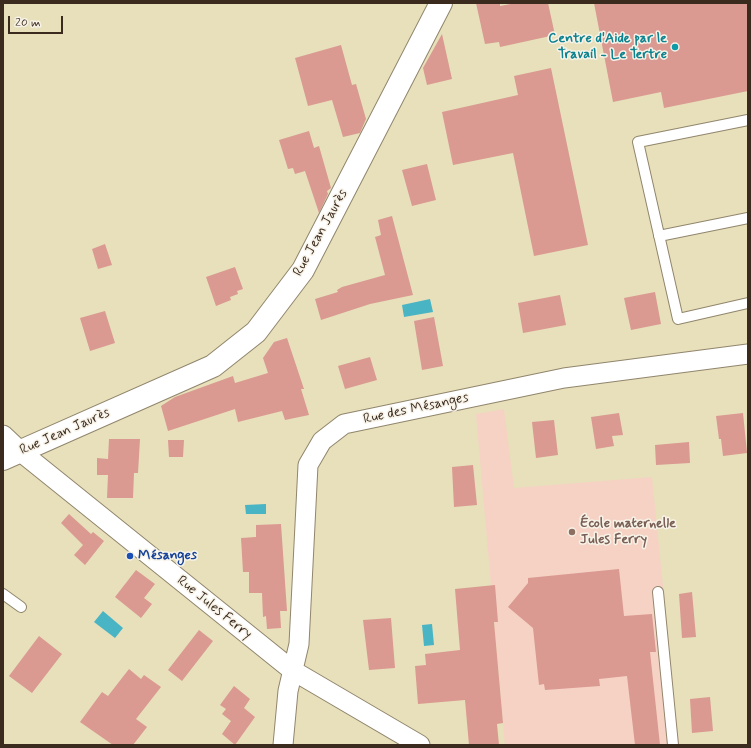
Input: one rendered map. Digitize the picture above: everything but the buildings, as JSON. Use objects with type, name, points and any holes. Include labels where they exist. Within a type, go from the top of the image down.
[{"type":"street","name":"Rue Jean Jaurès","points":[[12,455],[213,366],[256,332],[303,270],[441,3]]},
{"type":"street","name":"Rue des Mésanges","points":[[283,745],[292,670],[299,644],[308,465],[322,441],[344,424],[564,378],[748,354]]},
{"type":"street","name":"Rue Jules Ferry","points":[[3,435],[12,455],[292,670],[420,745]]},
{"type":"lane","points":[[748,120],[638,142],[678,319],[748,303]]},
{"type":"lane","points":[[660,236],[748,218]]},
{"type":"lane","points":[[658,592],[673,745]]},
{"type":"lane","points":[[3,594],[21,607]]},
{"type":"shaded area","name":"École maternelle Jules Ferry","points":[[504,409],[514,488],[652,477],[679,745],[505,745],[476,414]]},
{"type":"water","points":[[430,299],[433,312],[404,317],[402,305]]},
{"type":"water","points":[[266,504],[266,514],[246,514],[245,505]]},
{"type":"water","points":[[103,611],[123,628],[115,638],[94,622]]},
{"type":"water","points":[[432,624],[434,645],[424,646],[422,625]]},
{"type":"place","name":"Centre d'Aide par le Travail - Le Tertre","points":[[675,47]]},
{"type":"place","name":"École maternelle Jules Ferry","points":[[572,532]]},
{"type":"place","name":"Mésanges","points":[[130,556]]}]
